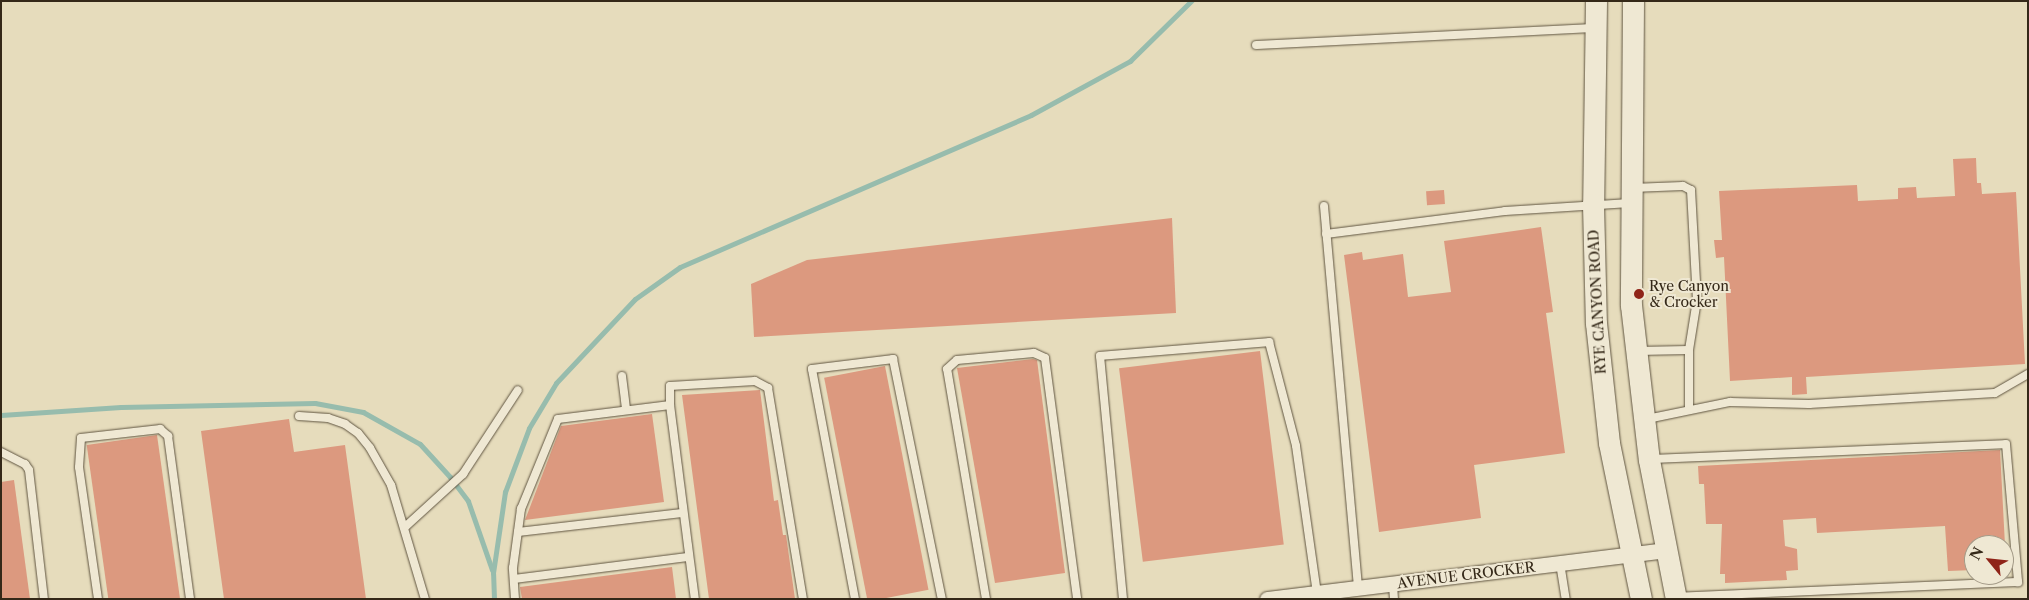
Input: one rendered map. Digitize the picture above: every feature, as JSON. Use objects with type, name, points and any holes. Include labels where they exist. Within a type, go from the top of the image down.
[{"type":"main road","name":"RYE CANYON ROAD","points":[[1596,1],[1593,204],[1600,371],[1609,443],[1630,554],[1642,599]]},
{"type":"main road","points":[[1633,1],[1630,195],[1631,305],[1649,460],[1665,550],[1676,598]]},
{"type":"street","name":"AVENUE CROCKER","points":[[1267,599],[1358,589],[1393,592],[1560,563],[1665,550]]},
{"type":"lane","points":[[1256,45],[1596,28]]},
{"type":"lane","points":[[1326,234],[1593,204],[1630,195],[1683,186],[1691,190],[1697,300],[1689,350],[1689,410]]},
{"type":"lane","points":[[1324,206],[1358,589]]},
{"type":"lane","points":[[1123,599],[1100,356],[1269,342],[1296,446],[1317,593]]},
{"type":"lane","points":[[1636,351],[1689,350]]},
{"type":"lane","points":[[986,599],[947,369],[957,360],[1034,353],[1044,358],[1077,599]]},
{"type":"lane","points":[[855,599],[812,369],[893,359],[942,599]]},
{"type":"lane","points":[[1644,420],[1730,402],[1809,404],[1995,393],[2028,374]]},
{"type":"lane","points":[[622,376],[626,410]]},
{"type":"lane","points":[[695,599],[682,513],[670,405],[670,386],[755,381],[768,388],[803,599]]},
{"type":"lane","points":[[405,527],[458,479],[518,390]]},
{"type":"lane","points":[[515,599],[514,579],[521,509],[554,423],[564,416],[670,405]]},
{"type":"lane","points":[[299,416],[328,418],[358,433],[391,485],[405,527],[424,599]]},
{"type":"lane","points":[[98,599],[79,467],[80,438],[160,429],[168,436],[190,599]]},
{"type":"lane","points":[[1649,460],[2006,444],[2018,582],[1676,598]]},
{"type":"lane","points":[[1,452],[26,464],[29,470],[44,599]]},
{"type":"lane","points":[[518,532],[682,513]]},
{"type":"lane","points":[[514,579],[688,557]]},
{"type":"lane","points":[[1560,563],[1566,599]]},
{"type":"building","points":[[1976,158],[1977,183],[1981,183],[1982,194],[2016,192],[2025,364],[1806,377],[1807,394],[1792,395],[1792,377],[1730,381],[1724,257],[1716,258],[1714,240],[1722,240],[1719,191],[1857,185],[1858,201],[1898,199],[1898,188],[1916,187],[1917,198],[1955,196],[1953,159]]},
{"type":"building","points":[[1444,190],[1445,204],[1427,205],[1426,191]]},
{"type":"building","points":[[1172,218],[1176,313],[754,337],[751,284],[807,260]]},
{"type":"building","points":[[1541,227],[1553,312],[1546,313],[1565,453],[1474,465],[1481,518],[1379,532],[1344,255],[1362,252],[1363,260],[1403,254],[1408,297],[1451,292],[1444,241]]},
{"type":"building","points":[[1260,351],[1284,545],[1143,562],[1119,368]]},
{"type":"building","points":[[1037,360],[1065,573],[995,583],[957,368]]},
{"type":"building","points":[[885,366],[929,590],[881,599],[867,599],[824,378]]},
{"type":"building","points":[[760,390],[774,501],[778,500],[783,535],[786,535],[795,599],[709,599],[682,395]]},
{"type":"building","points":[[652,414],[664,502],[525,520],[561,426]]},
{"type":"building","points":[[289,419],[294,452],[345,445],[366,599],[224,599],[201,431]]},
{"type":"building","points":[[157,435],[180,598],[108,599],[87,445]]},
{"type":"building","points":[[2000,450],[2004,535],[1964,535],[1964,570],[1948,571],[1945,526],[1817,533],[1816,518],[1783,520],[1785,546],[1797,549],[1798,570],[1786,571],[1787,580],[1725,583],[1725,574],[1720,574],[1722,524],[1706,524],[1704,484],[1699,484],[1698,466]]},
{"type":"building","points":[[14,480],[30,599],[1,599],[1,482]]},
{"type":"building","points":[[672,567],[676,599],[522,599],[520,587]]},
{"type":"waterway","points":[[494,599],[493,573],[505,492],[529,428],[556,383],[635,299],[680,267],[1031,115],[1130,61],[1191,1]]},
{"type":"waterway","points":[[1,415],[121,407],[315,403],[363,412],[420,444],[450,477],[468,501],[492,570]]},
{"type":"place","name":"Rye Canyon & Crocker","points":[[1639,294]]}]
